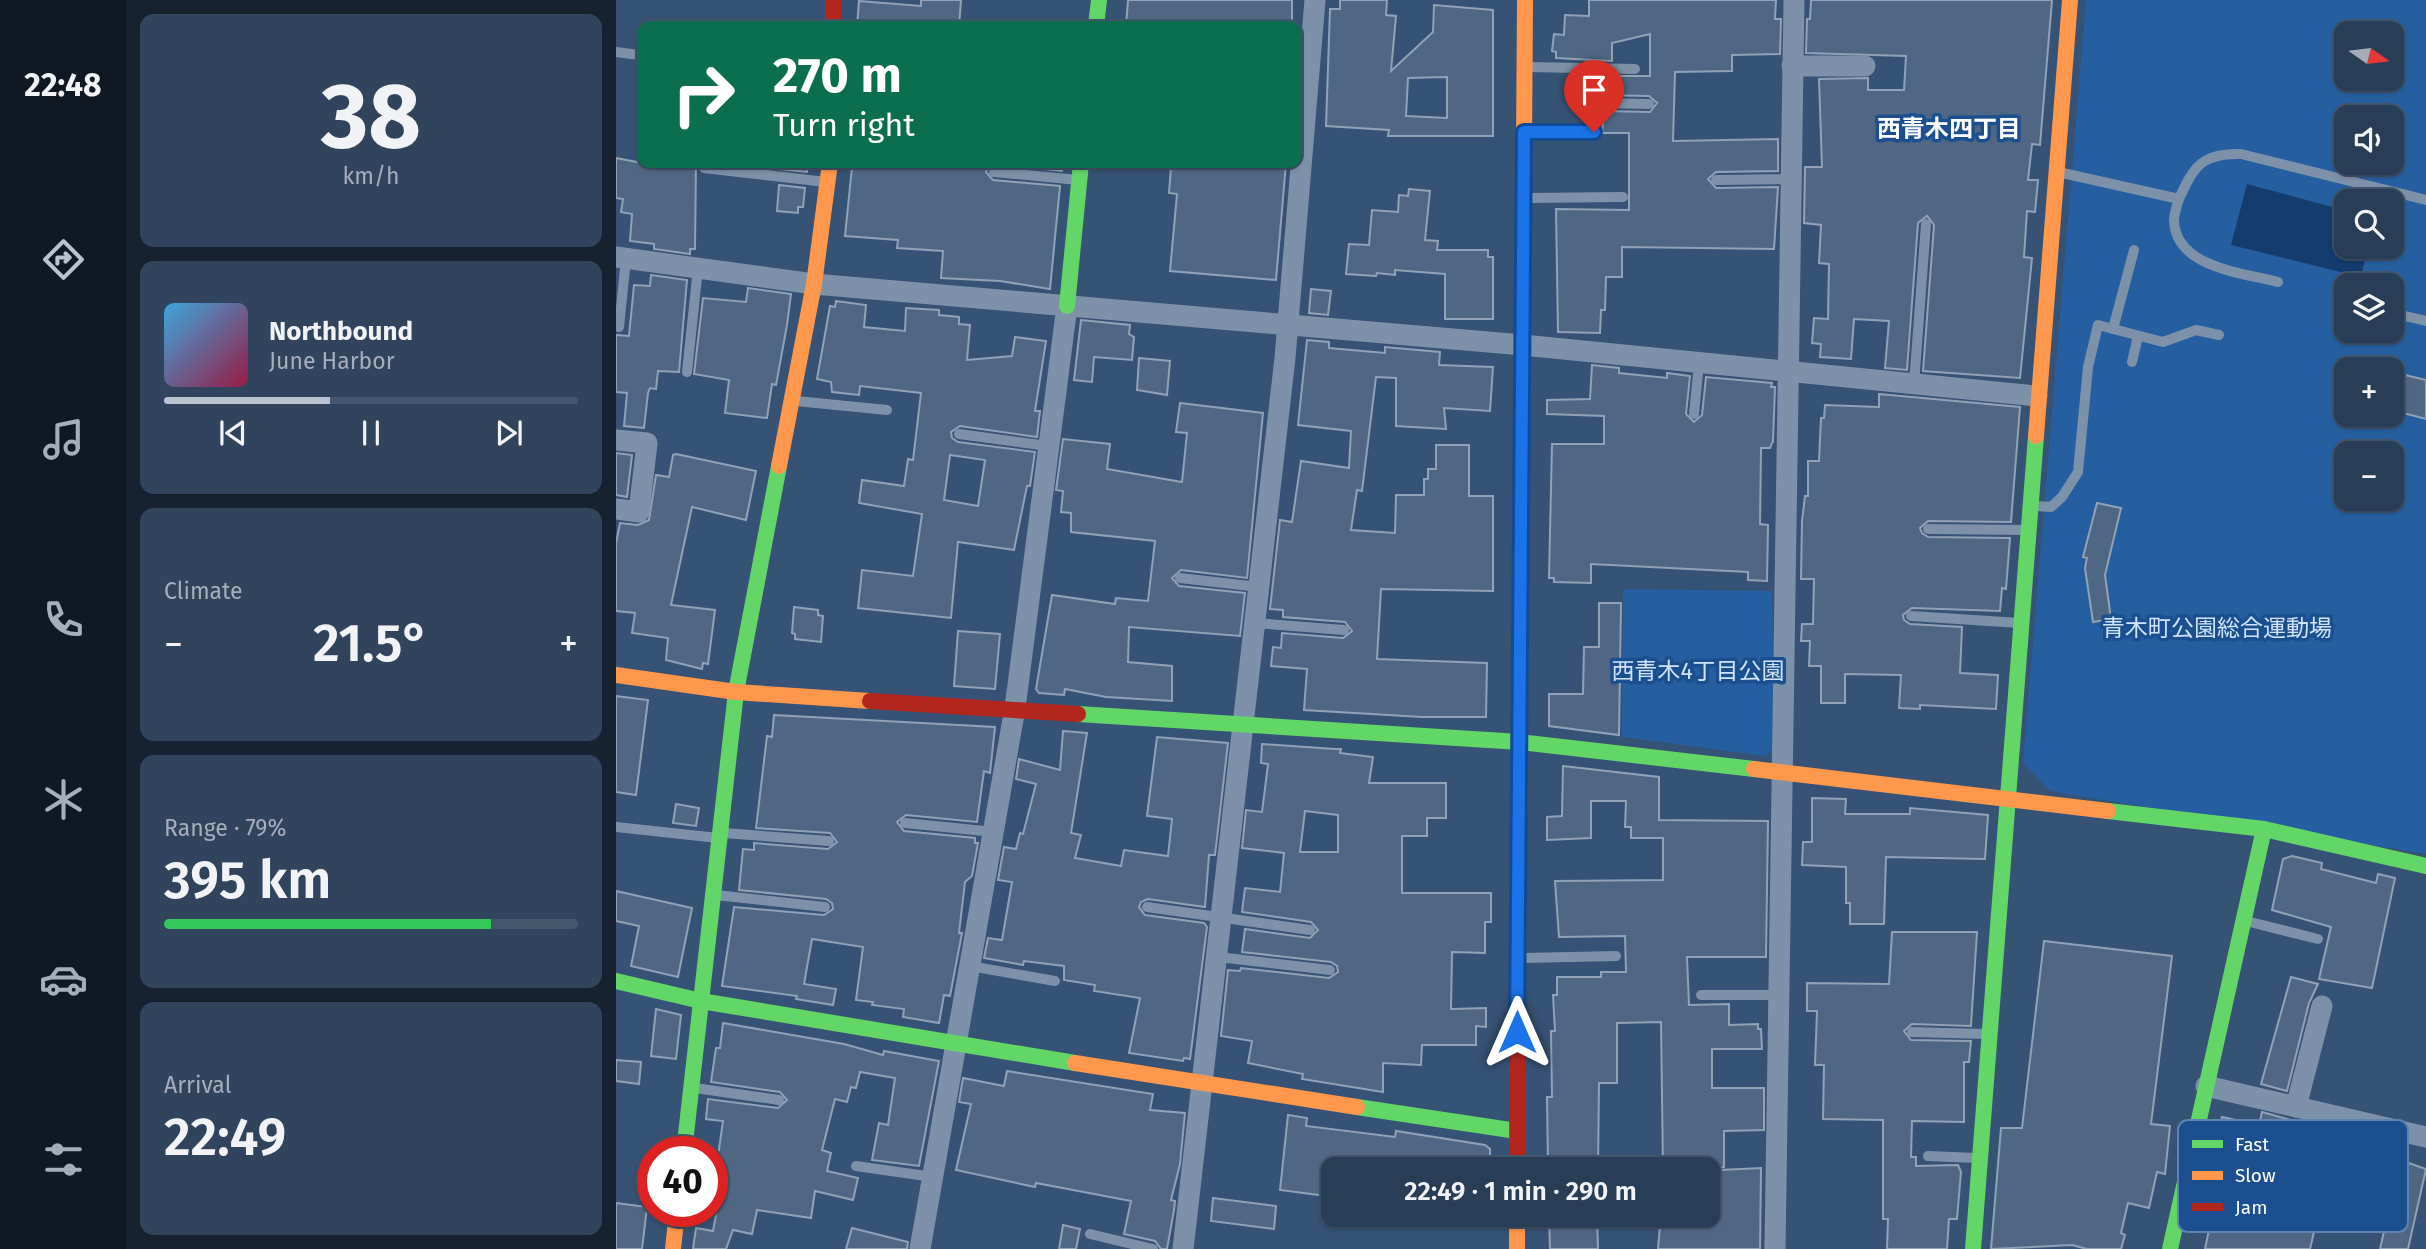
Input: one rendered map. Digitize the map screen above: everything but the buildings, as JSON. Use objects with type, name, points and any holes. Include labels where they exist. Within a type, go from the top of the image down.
[{"type":"street","points":[[833,0],[833,21]]},
{"type":"street","points":[[1097,21],[1099,0]]},
{"type":"street","points":[[1302,156],[1315,0]]},
{"type":"street","points":[[1517,1157],[1525,0]]},
{"type":"street","points":[[1775,1249],[1786,372],[1794,0]]},
{"type":"street","points":[[1973,1249],[2037,396],[2070,0]]},
{"type":"street","points":[[1792,66],[1865,66]]},
{"type":"street","points":[[686,1136],[736,692],[814,284],[830,168]]},
{"type":"street","points":[[920,1249],[1015,708],[1067,306],[1080,168]]},
{"type":"street","points":[[1183,1249],[1288,325],[1301,168]]},
{"type":"street","points":[[621,258],[814,284],[1523,345],[2037,396]]},
{"type":"street","points":[[616,440],[647,443],[639,512],[616,509]]},
{"type":"street","points":[[616,675],[736,692],[1520,742],[2264,829],[2426,866]]},
{"type":"street","points":[[2198,1120],[2264,829]]},
{"type":"street","points":[[616,981],[701,1001],[956,1045],[1517,1131]]},
{"type":"street","points":[[2296,1107],[2322,1006]]},
{"type":"street","points":[[2206,1086],[2352,1120]]},
{"type":"street","points":[[2408,1133],[2426,1137]]},
{"type":"street","points":[[2169,1249],[2178,1209]]},
{"type":"street","points":[[673,1249],[675,1227]]},
{"type":"street","points":[[1517,1227],[1517,1249]]},
{"type":"lane","points":[[616,52],[637,55]]},
{"type":"lane","points":[[1524,67],[1635,69]]},
{"type":"lane","points":[[1524,132],[1594,132],[1597,103],[1649,104]]},
{"type":"lane","points":[[2278,282],[2210,264],[2189,252],[2179,239],[2174,220],[2179,199],[2195,167],[2221,153],[2241,154],[2426,200]]},
{"type":"lane","points":[[704,168],[829,182]]},
{"type":"lane","points":[[994,172],[1079,180]]},
{"type":"lane","points":[[2055,172],[2179,199]]},
{"type":"lane","points":[[1716,180],[1790,179]]},
{"type":"lane","points":[[1523,198],[1623,197]]},
{"type":"lane","points":[[1914,384],[1926,224]]},
{"type":"lane","points":[[2113,329],[2134,250]]},
{"type":"lane","points":[[619,327],[621,258]]},
{"type":"lane","points":[[687,372],[698,268]]},
{"type":"lane","points":[[2404,316],[2426,321]]},
{"type":"lane","points":[[2029,506],[2051,507],[2062,497],[2078,472],[2090,357],[2098,325],[2163,342],[2196,330],[2219,335]]},
{"type":"lane","points":[[2132,362],[2138,335]]},
{"type":"lane","points":[[1694,414],[1699,363]]},
{"type":"lane","points":[[792,401],[887,410]]},
{"type":"lane","points":[[959,434],[1048,446]]},
{"type":"lane","points":[[1928,529],[2027,530]]},
{"type":"lane","points":[[1180,578],[1259,587]]},
{"type":"lane","points":[[1911,616],[2020,623]]},
{"type":"lane","points":[[1255,623],[1344,630]]},
{"type":"lane","points":[[905,823],[994,832]]},
{"type":"lane","points":[[616,827],[720,836],[829,841]]},
{"type":"lane","points":[[713,894],[825,908]]},
{"type":"lane","points":[[1147,907],[1310,930]]},
{"type":"lane","points":[[2244,920],[2318,939]]},
{"type":"lane","points":[[1518,958],[1616,956]]},
{"type":"lane","points":[[1218,957],[1330,970]]},
{"type":"lane","points":[[970,966],[1055,981]]},
{"type":"lane","points":[[1701,995],[1779,995]]},
{"type":"lane","points":[[1912,1032],[1989,1034]]},
{"type":"lane","points":[[691,1087],[779,1100]]},
{"type":"lane","points":[[1928,1157],[1980,1158]]},
{"type":"lane","points":[[856,1166],[933,1177]]},
{"type":"lane","points":[[1090,1234],[1153,1249]]},
{"type":"green space","name":"青木町公園総合運動場","points":[[2086,0],[2426,0],[2426,854],[2050,791],[2023,763]]},
{"type":"green space","name":"西青木4丁目公園","points":[[1623,589],[1772,591],[1775,749],[1765,756],[1622,737]]},
{"type":"shaded area","points":[[2247,184],[2334,207],[2334,259],[2365,259],[2362,273],[2345,273],[2231,245]]},
{"type":"traffic: fast","points":[[1097,21],[1099,0]]},
{"type":"traffic: fast","points":[[1067,306],[1081,168]]},
{"type":"traffic: fast","points":[[1518,961],[1523,296]]},
{"type":"traffic: fast","points":[[1973,1249],[2036,436]]},
{"type":"traffic: fast","points":[[686,1136],[736,692],[779,466]]},
{"type":"traffic: fast","points":[[1078,714],[1520,742],[1754,769]]},
{"type":"traffic: fast","points":[[2108,811],[2264,829],[2426,866]]},
{"type":"traffic: fast","points":[[2199,1120],[2264,829]]},
{"type":"traffic: fast","points":[[616,981],[701,1001],[1075,1063]]},
{"type":"traffic: fast","points":[[1357,1107],[1517,1131]]},
{"type":"traffic: fast","points":[[2170,1249],[2178,1213]]},
{"type":"traffic: slow","points":[[1523,296],[1525,0]]},
{"type":"traffic: slow","points":[[2036,436],[2070,0]]},
{"type":"traffic: slow","points":[[779,466],[814,284],[829,168]]},
{"type":"traffic: slow","points":[[616,675],[736,692],[870,701]]},
{"type":"traffic: slow","points":[[1754,769],[2108,811]]},
{"type":"traffic: slow","points":[[1075,1063],[1357,1107]]},
{"type":"traffic: slow","points":[[673,1249],[675,1227]]},
{"type":"traffic: slow","points":[[1517,1227],[1517,1249]]},
{"type":"traffic: jam","points":[[833,0],[833,21]]},
{"type":"traffic: jam","points":[[870,701],[1078,714]]},
{"type":"traffic: jam","points":[[1517,1157],[1518,961]]},
{"type":"district","name":"西青木四丁目","points":[[1949,129]]},
{"type":"route","points":[[1517,1032],[1524,132],[1594,132]]}]
